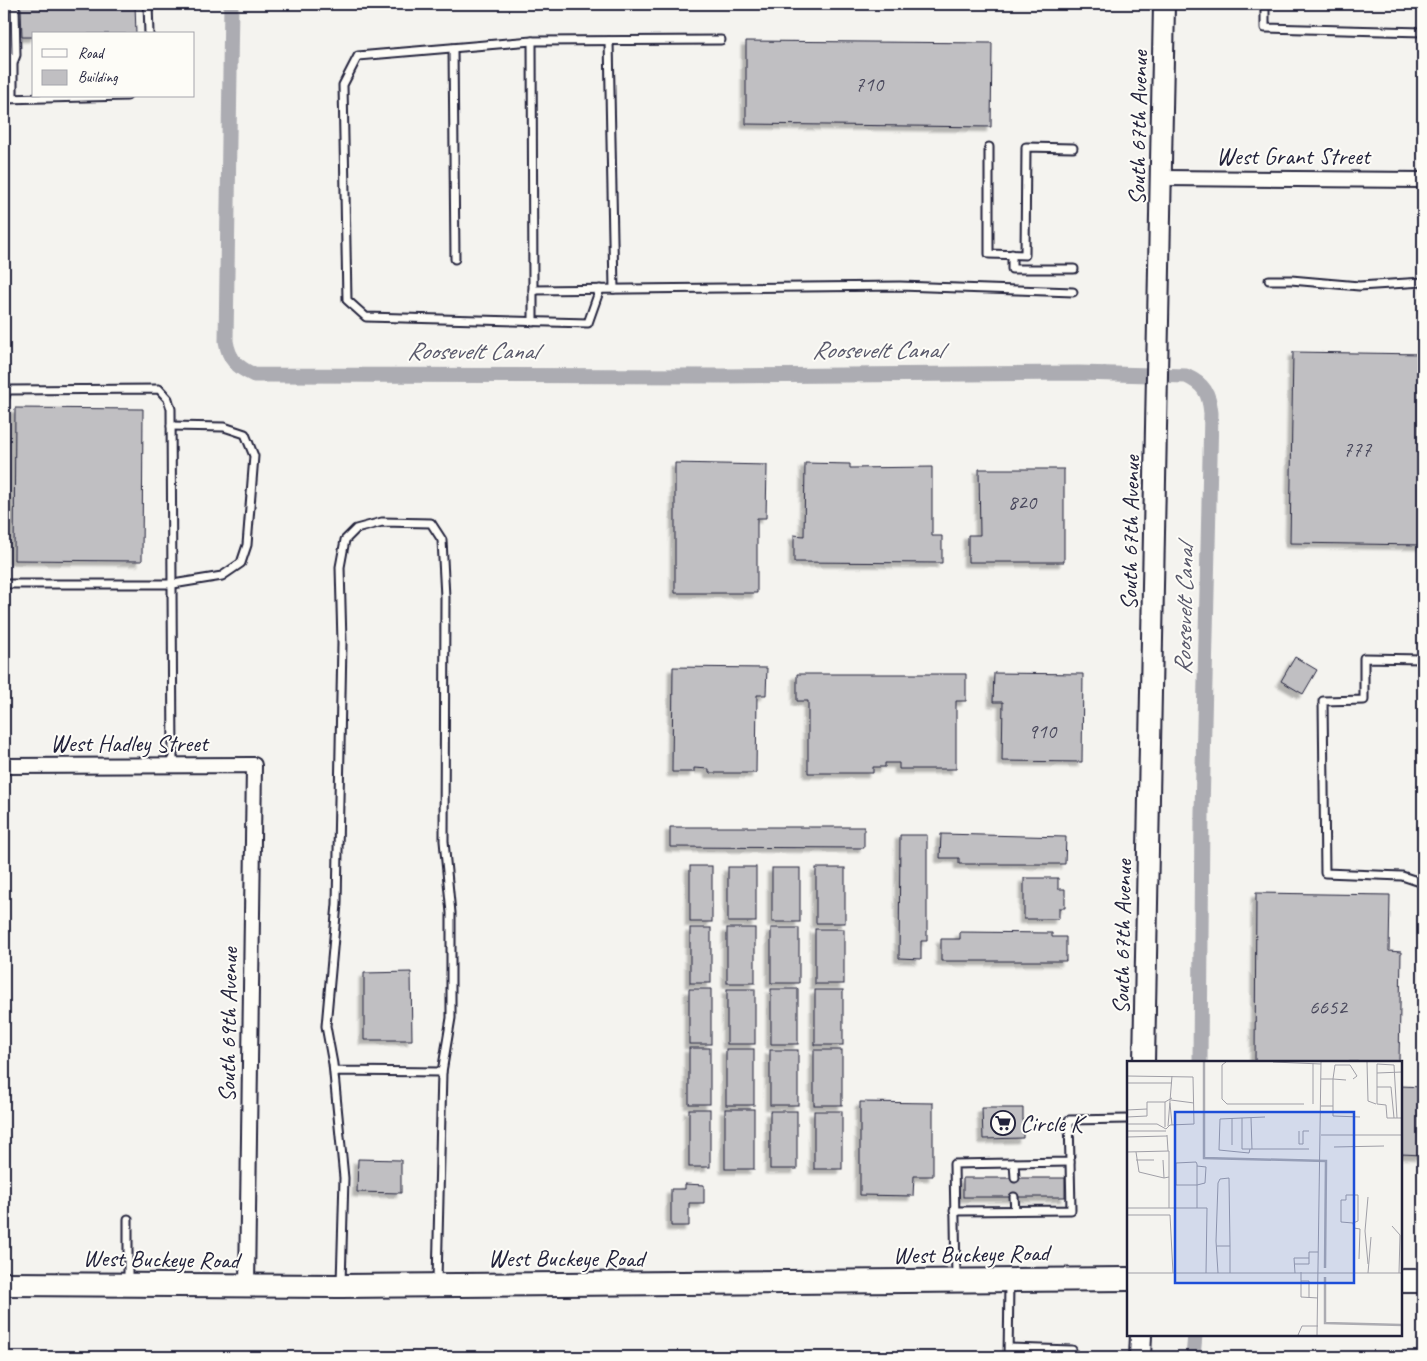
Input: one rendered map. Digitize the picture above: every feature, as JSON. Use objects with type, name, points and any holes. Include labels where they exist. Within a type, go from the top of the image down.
[{"type":"main road","name":"South 67th Avenue","points":[[1144,1061],[1164,4]]},
{"type":"main road","name":"West Buckeye Road","points":[[4,1284],[341,1286],[1127,1279]]},
{"type":"main road","points":[[1402,1281],[1423,1281]]},
{"type":"main road","points":[[1140,1357],[1141,1336]]},
{"type":"street","name":"West Grant Street","points":[[1162,178],[1423,180]]},
{"type":"street","name":"West Hadley Street","points":[[4,766],[254,765]]},
{"type":"street","name":"South 69th Avenue","points":[[247,1286],[254,765]]},
{"type":"lane","points":[[148,4],[149,32]]},
{"type":"lane","points":[[1265,4],[1265,28],[1423,32]]},
{"type":"lane","points":[[6,8],[8,54],[13,63]]},
{"type":"lane","points":[[13,98],[13,63],[16,55],[16,8]]},
{"type":"lane","points":[[600,289],[588,323],[366,316],[347,300],[343,85],[358,56],[532,41],[721,40]]},
{"type":"lane","points":[[532,41],[533,322]]},
{"type":"lane","points":[[610,41],[614,289]]},
{"type":"lane","points":[[453,48],[455,259]]},
{"type":"lane","points":[[4,99],[32,98]]},
{"type":"lane","points":[[989,147],[989,254],[1025,255],[1026,147],[1073,148]]},
{"type":"lane","points":[[1012,254],[1012,269],[1074,269]]},
{"type":"lane","points":[[1269,280],[1292,280],[1359,286],[1423,282]]},
{"type":"lane","points":[[533,290],[900,286],[1073,292]]},
{"type":"lane","points":[[4,401],[7,390],[160,389],[168,399],[171,426],[173,764]]},
{"type":"lane","points":[[4,584],[173,584],[222,576],[241,563],[247,545],[254,456],[245,434],[224,426],[171,426]]},
{"type":"lane","points":[[341,1286],[344,1178],[334,1071],[326,1026],[337,904],[342,643],[340,567],[345,540],[356,528],[392,522],[431,523],[442,540],[445,597],[444,841],[451,932],[451,1018],[442,1072],[437,1285]]},
{"type":"lane","points":[[1423,659],[1364,658],[1364,700],[1323,701],[1325,873],[1402,876],[1423,883]]},
{"type":"lane","points":[[334,1071],[442,1072]]},
{"type":"lane","points":[[954,1211],[1070,1210],[1069,1120],[1127,1119]]},
{"type":"lane","points":[[956,1280],[954,1164],[1070,1162]]},
{"type":"lane","points":[[1014,1163],[1014,1178]]},
{"type":"lane","points":[[1014,1197],[1015,1210]]},
{"type":"lane","points":[[128,1219],[128,1284]]},
{"type":"lane","points":[[1008,1357],[1009,1280]]},
{"type":"lane","points":[[1009,1348],[1072,1350],[1072,1357]]},
{"type":"building","points":[[4,4],[135,4],[136,32],[32,32],[32,37],[22,37],[21,8],[4,8]]},
{"type":"building","points":[[746,41],[992,43],[991,127],[746,124]]},
{"type":"building","points":[[1293,352],[1423,354],[1423,545],[1290,543]]},
{"type":"building","points":[[15,408],[143,409],[142,561],[14,560]]},
{"type":"building","points":[[675,463],[767,465],[766,518],[757,518],[757,593],[675,593]]},
{"type":"building","points":[[805,463],[850,464],[850,468],[932,467],[932,536],[942,536],[942,563],[794,562],[794,535],[804,536]]},
{"type":"building","points":[[979,469],[1064,469],[1064,562],[968,562],[968,535],[980,535]]},
{"type":"building","points":[[1295,657],[1317,670],[1303,694],[1281,681]]},
{"type":"building","points":[[673,667],[767,668],[766,695],[757,695],[756,773],[709,773],[709,769],[694,768],[694,772],[672,772]]},
{"type":"building","points":[[994,673],[1083,674],[1082,762],[1002,761],[1003,702],[993,702]]},
{"type":"building","points":[[797,674],[966,674],[966,701],[956,701],[956,769],[899,769],[899,763],[885,763],[885,767],[873,767],[873,773],[808,773],[808,701],[797,701]]},
{"type":"building","points":[[670,827],[864,827],[864,848],[670,847]]},
{"type":"building","points":[[941,834],[1066,837],[1065,864],[959,864],[959,858],[940,858]]},
{"type":"building","points":[[900,835],[927,835],[927,941],[921,941],[921,959],[899,958]]},
{"type":"building","points":[[690,866],[712,866],[712,922],[690,922]]},
{"type":"building","points":[[728,867],[756,867],[756,922],[728,922]]},
{"type":"building","points":[[772,868],[800,868],[800,922],[772,922]]},
{"type":"building","points":[[816,868],[845,868],[845,923],[816,923]]},
{"type":"building","points":[[1024,878],[1058,878],[1058,889],[1065,889],[1065,908],[1059,908],[1059,919],[1024,919]]},
{"type":"building","points":[[1256,893],[1390,895],[1389,951],[1401,952],[1399,1061],[1255,1061]]},
{"type":"building","points":[[690,928],[711,928],[711,983],[690,983]]},
{"type":"building","points":[[727,928],[755,928],[755,983],[727,983]]},
{"type":"building","points":[[771,928],[799,928],[799,983],[771,983]]},
{"type":"building","points":[[815,929],[844,929],[844,984],[815,984]]},
{"type":"building","points":[[960,932],[1052,933],[1052,937],[1066,937],[1066,961],[941,961],[941,939],[960,939]]},
{"type":"building","points":[[411,972],[412,1040],[364,1040],[364,973]]},
{"type":"building","points":[[689,989],[711,989],[711,1044],[689,1044]]},
{"type":"building","points":[[727,989],[755,989],[755,1044],[727,1044]]},
{"type":"building","points":[[771,989],[798,989],[798,1044],[771,1044]]},
{"type":"building","points":[[815,990],[843,990],[843,1045],[815,1045]]},
{"type":"building","points":[[689,1048],[710,1048],[710,1104],[689,1104]]},
{"type":"building","points":[[726,1049],[754,1049],[754,1105],[726,1105]]},
{"type":"building","points":[[770,1050],[798,1050],[798,1105],[770,1105]]},
{"type":"building","points":[[814,1050],[842,1050],[842,1105],[814,1105]]},
{"type":"building","points":[[1402,1086],[1423,1087],[1423,1155],[1402,1154]]},
{"type":"building","points":[[860,1102],[933,1103],[933,1176],[914,1176],[913,1196],[860,1195]]},
{"type":"building","name":"Circle K","points":[[982,1108],[1023,1108],[1023,1138],[983,1139]]},
{"type":"building","points":[[689,1109],[710,1109],[710,1167],[689,1167]]},
{"type":"building","points":[[725,1109],[754,1109],[754,1169],[725,1169]]},
{"type":"building","points":[[770,1111],[797,1111],[797,1169],[770,1169]]},
{"type":"building","points":[[814,1111],[842,1111],[842,1169],[814,1169]]},
{"type":"building","points":[[358,1159],[401,1160],[401,1193],[357,1192]]},
{"type":"building","name":"Circle K","points":[[963,1178],[1065,1178],[1065,1197],[963,1197]]},
{"type":"building","points":[[685,1184],[704,1185],[704,1203],[689,1203],[689,1226],[671,1226],[671,1189],[685,1189]]},
{"type":"waterway","name":"Roosevelt Canal","points":[[231,4],[226,341],[229,353],[235,362],[254,375],[723,376],[1079,373],[1186,376],[1197,382],[1205,390],[1211,413],[1202,813],[1200,1061]]},
{"type":"waterway","name":"Roosevelt Canal","points":[[1193,1357],[1195,1336]]},
{"type":"place","name":"Circle K","points":[[1003,1123]]}]
